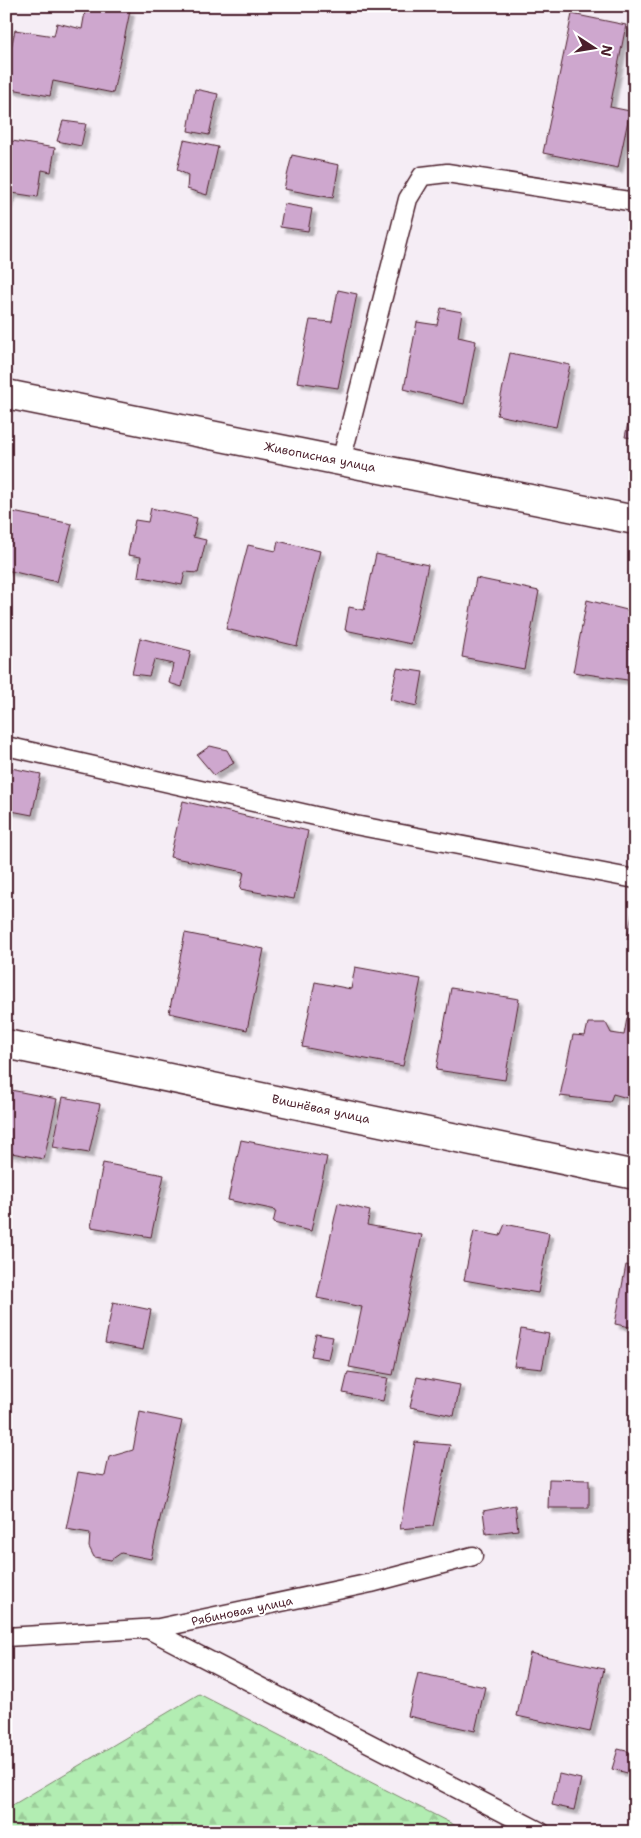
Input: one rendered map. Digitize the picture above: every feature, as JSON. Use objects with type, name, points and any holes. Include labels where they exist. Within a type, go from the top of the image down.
[{"type":"street","name":"Живописная улица","points":[[6,394],[635,520]]},
{"type":"street","name":"Вишнёвая улица","points":[[6,1044],[635,1174]]},
{"type":"lane","points":[[341,461],[408,199],[422,176],[447,173],[635,202]]},
{"type":"lane","points":[[6,746],[355,825],[635,879]]},
{"type":"lane","name":"Рябиновая улица","points":[[6,1637],[148,1629],[371,1583],[473,1556]]},
{"type":"lane","points":[[148,1629],[541,1832]]},
{"type":"green space","points":[[199,1694],[468,1832],[6,1832],[6,1809]]},
{"type":"building","points":[[86,6],[106,6],[130,11],[113,93],[53,81],[50,96],[6,88],[6,71],[15,30],[54,36],[57,23],[82,29]]},
{"type":"building","points":[[572,14],[626,25],[610,107],[630,111],[618,168],[543,153]]},
{"type":"building","points":[[195,89],[218,94],[209,135],[188,131]]},
{"type":"building","points":[[63,121],[86,124],[81,146],[57,141]]},
{"type":"building","points":[[6,140],[55,148],[51,172],[42,170],[38,197],[12,193],[6,206]]},
{"type":"building","points":[[184,140],[218,147],[207,195],[187,189],[188,175],[177,170]]},
{"type":"building","points":[[292,155],[339,165],[333,198],[284,189]]},
{"type":"building","points":[[284,204],[312,209],[308,231],[280,227]]},
{"type":"building","points":[[338,290],[357,294],[338,388],[297,382],[310,320],[332,322]]},
{"type":"building","points":[[441,308],[462,312],[458,337],[476,341],[464,404],[404,389],[417,322],[437,325]]},
{"type":"building","points":[[510,353],[570,365],[556,427],[497,415]]},
{"type":"building","points":[[635,391],[635,438],[625,437]]},
{"type":"building","points":[[151,508],[197,518],[193,537],[206,540],[198,573],[185,572],[182,585],[138,576],[141,557],[128,555],[135,520],[148,522]]},
{"type":"building","points":[[13,512],[72,524],[57,582],[6,570],[6,539]]},
{"type":"building","points":[[278,541],[320,551],[297,646],[226,629],[248,545],[276,551]]},
{"type":"building","points":[[376,554],[428,565],[411,644],[345,630],[349,607],[364,610]]},
{"type":"building","points":[[476,578],[539,591],[524,669],[462,657]]},
{"type":"building","points":[[587,600],[635,612],[634,681],[573,672]]},
{"type":"building","points":[[140,638],[191,651],[182,687],[169,683],[173,664],[154,660],[149,676],[132,674]]},
{"type":"building","points":[[397,668],[423,672],[417,706],[390,700]]},
{"type":"building","points":[[210,746],[227,750],[234,763],[214,775],[197,755]]},
{"type":"building","points":[[11,768],[41,774],[32,815],[6,810],[6,790]]},
{"type":"building","points":[[183,801],[308,831],[294,899],[240,889],[244,872],[170,857]]},
{"type":"building","points":[[635,905],[635,940],[627,939]]},
{"type":"building","points":[[185,933],[264,949],[247,1030],[169,1013]]},
{"type":"building","points":[[355,967],[421,979],[403,1066],[302,1047],[315,982],[351,989]]},
{"type":"building","points":[[451,988],[519,999],[505,1080],[436,1070]]},
{"type":"building","points":[[627,1018],[635,1019],[635,1081],[631,1099],[613,1094],[610,1102],[560,1096],[573,1035],[585,1036],[588,1023],[606,1023],[611,1033],[624,1035]]},
{"type":"building","points":[[11,1090],[57,1099],[44,1159],[6,1152],[6,1112]]},
{"type":"building","points":[[63,1097],[100,1104],[89,1153],[53,1147]]},
{"type":"building","points":[[241,1140],[327,1157],[311,1231],[273,1223],[276,1210],[228,1200]]},
{"type":"building","points":[[103,1163],[164,1175],[151,1237],[91,1227]]},
{"type":"building","points":[[338,1203],[370,1211],[367,1225],[422,1235],[393,1375],[349,1367],[362,1307],[317,1298]]},
{"type":"building","points":[[505,1224],[549,1233],[538,1293],[464,1280],[474,1231],[500,1236]]},
{"type":"building","points":[[626,1265],[635,1267],[635,1328],[615,1324]]},
{"type":"building","points":[[113,1302],[151,1310],[143,1350],[105,1343]]},
{"type":"building","points":[[521,1329],[549,1334],[542,1369],[514,1366]]},
{"type":"building","points":[[316,1334],[333,1337],[328,1359],[311,1356]]},
{"type":"building","points":[[348,1372],[388,1378],[383,1401],[343,1393]]},
{"type":"building","points":[[417,1377],[460,1385],[454,1416],[410,1407]]},
{"type":"building","points":[[140,1412],[182,1421],[151,1559],[121,1553],[111,1560],[94,1557],[89,1547],[90,1533],[66,1529],[78,1472],[105,1476],[109,1457],[133,1450]]},
{"type":"building","points":[[635,1427],[635,1452],[630,1451]]},
{"type":"building","points":[[415,1442],[450,1445],[433,1526],[400,1529]]},
{"type":"building","points":[[549,1479],[589,1480],[589,1508],[548,1508]]},
{"type":"building","points":[[515,1505],[518,1530],[486,1534],[483,1511]]},
{"type":"building","points":[[530,1653],[604,1669],[590,1732],[517,1716]]},
{"type":"building","points":[[418,1673],[485,1687],[475,1731],[408,1716]]},
{"type":"building","points":[[618,1749],[635,1753],[635,1775],[612,1769]]},
{"type":"building","points":[[559,1774],[581,1779],[574,1810],[552,1805]]}]
